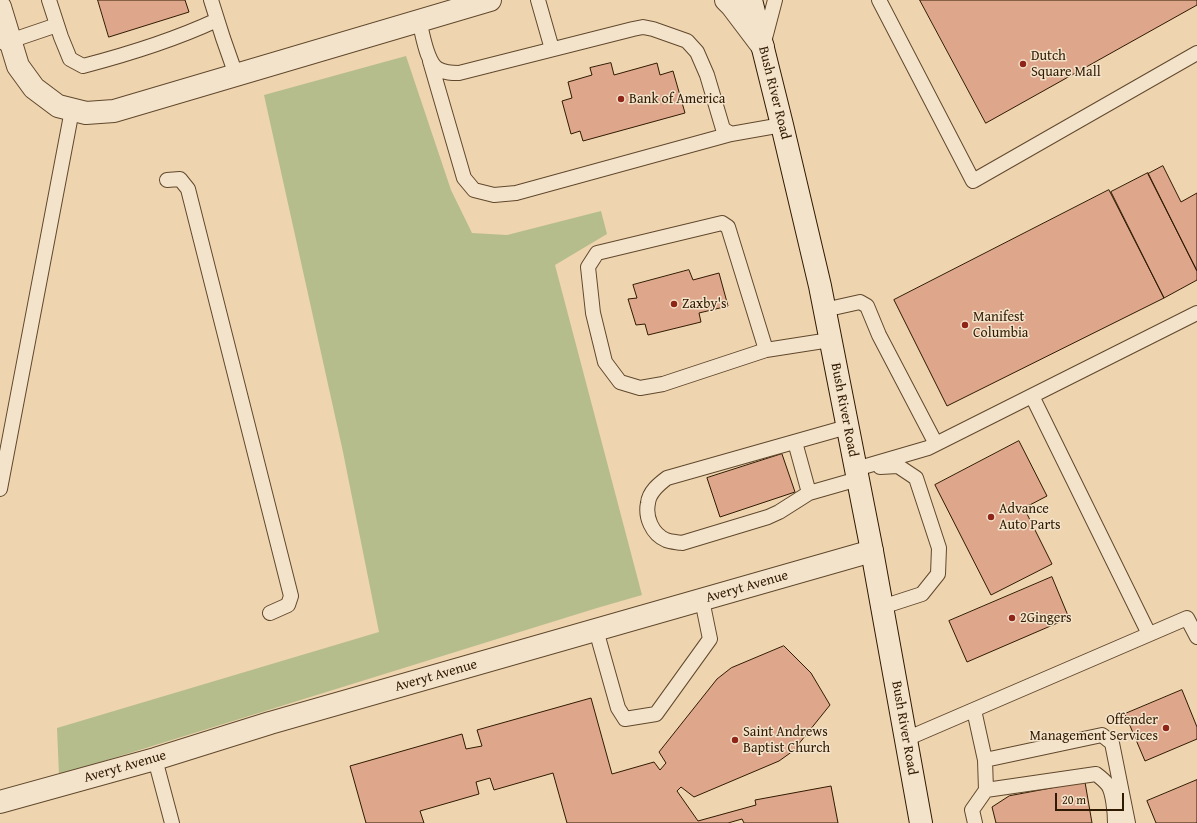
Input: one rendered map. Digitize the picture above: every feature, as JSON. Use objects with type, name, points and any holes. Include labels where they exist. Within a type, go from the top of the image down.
[{"type":"street","points":[[0,7],[5,43],[18,66],[34,88],[58,106],[86,113],[114,111],[490,0]]},
{"type":"street","points":[[726,0],[763,47]]},
{"type":"street","name":"Bush River Road","points":[[750,0],[763,47],[818,278],[872,551],[921,823]]},
{"type":"street","name":"Averyt Avenue","points":[[0,802],[155,759],[270,723],[872,551]]},
{"type":"lane","points":[[49,0],[70,59],[83,66],[187,34],[217,20]]},
{"type":"lane","points":[[211,0],[236,75]]},
{"type":"lane","points":[[538,0],[552,49]]},
{"type":"lane","points":[[763,47],[774,0]]},
{"type":"lane","points":[[878,0],[973,181],[1197,53]]},
{"type":"lane","points":[[419,21],[464,178],[474,190],[494,195],[516,193],[731,134],[782,125]]},
{"type":"lane","points":[[5,43],[57,25]]},
{"type":"lane","points":[[430,61],[438,69],[448,73],[459,73],[624,31],[643,27],[653,29],[687,41],[697,52],[707,75],[723,129],[731,134]]},
{"type":"lane","points":[[0,489],[72,110]]},
{"type":"lane","points":[[167,180],[180,179],[188,189],[291,596],[288,605],[270,613]]},
{"type":"lane","points":[[766,350],[728,227],[722,223],[596,253],[588,266],[593,313],[605,362],[620,382],[640,388],[663,384],[766,350],[830,340]]},
{"type":"lane","points":[[824,310],[860,302],[868,306],[879,335],[936,444]]},
{"type":"lane","points":[[847,427],[666,478],[652,493],[648,502],[648,513],[651,526],[659,536],[668,541],[682,543],[768,518],[809,493],[928,448],[1197,313]]},
{"type":"lane","points":[[1032,396],[1149,634]]},
{"type":"lane","points":[[795,442],[809,493]]},
{"type":"lane","points":[[857,474],[898,466],[916,478],[939,548],[938,574],[922,594],[882,607]]},
{"type":"lane","points":[[596,630],[618,708],[625,719],[656,714],[710,639],[702,600]]},
{"type":"lane","points":[[906,740],[1187,618],[1197,638]]},
{"type":"lane","points":[[974,710],[985,760],[986,790],[972,810],[975,823]]},
{"type":"lane","points":[[985,760],[1102,735],[1112,743],[1128,823]]},
{"type":"lane","points":[[155,759],[172,823]]},
{"type":"lane","points":[[986,790],[1096,774],[1109,786],[1115,811],[1115,823]]},
{"type":"green space","points":[[406,56],[451,190],[472,233],[507,235],[601,211],[607,234],[555,265],[642,595],[59,775],[57,728],[379,632],[343,452],[264,95]]},
{"type":"building","points":[[98,0],[185,0],[189,12],[109,37]]},
{"type":"building","name":"Dutch Square Mall","points":[[920,0],[1197,0],[1197,5],[986,123]]},
{"type":"building","points":[[611,63],[614,75],[657,63],[660,75],[673,71],[685,113],[583,141],[580,131],[571,134],[562,101],[572,98],[568,82],[592,75],[590,68]]},
{"type":"building","points":[[1163,166],[1181,202],[1197,193],[1197,271],[1148,174]]},
{"type":"building","points":[[1148,173],[1197,271],[1197,280],[1164,298],[1111,192]]},
{"type":"building","points":[[1109,190],[1164,298],[947,406],[894,300]]},
{"type":"building","points":[[689,270],[693,280],[719,273],[728,306],[699,313],[701,322],[648,335],[645,324],[636,325],[628,299],[637,298],[633,285]]},
{"type":"building","points":[[1019,441],[1047,496],[1024,508],[1052,564],[991,595],[935,485]]},
{"type":"building","points":[[782,454],[795,492],[720,517],[707,478]]},
{"type":"building","points":[[1052,577],[1069,618],[967,662],[949,621]]},
{"type":"building","name":"Saint Andrews Baptist Church","points":[[784,646],[811,673],[830,705],[793,751],[779,761],[694,797],[681,787],[677,791],[698,821],[756,805],[755,800],[831,786],[838,823],[744,823],[742,819],[728,823],[567,823],[553,773],[494,790],[490,778],[476,782],[479,794],[420,811],[424,823],[366,823],[350,766],[462,734],[466,749],[482,746],[477,730],[591,698],[612,774],[654,762],[660,770],[666,763],[659,752],[717,679],[731,668]]},
{"type":"building","points":[[1182,690],[1197,727],[1197,739],[1145,761],[1125,714]]},
{"type":"building","points":[[1197,780],[1197,823],[1156,823],[1147,801]]},
{"type":"building","points":[[1085,782],[1092,823],[996,823],[992,807],[1009,796]]},
{"type":"place","name":"Dutch Square Mall","points":[[1023,64]]},
{"type":"place","name":"Bank of America","points":[[621,99]]},
{"type":"place","name":"Zaxby's","points":[[674,304]]},
{"type":"place","name":"Manifest Columbia","points":[[965,325]]},
{"type":"place","name":"Advance Auto Parts","points":[[991,517]]},
{"type":"place","name":"2Gingers","points":[[1012,618]]},
{"type":"place","name":"Offender Management Services","points":[[1166,728]]},
{"type":"place","name":"Saint Andrews Baptist Church","points":[[735,740]]}]
